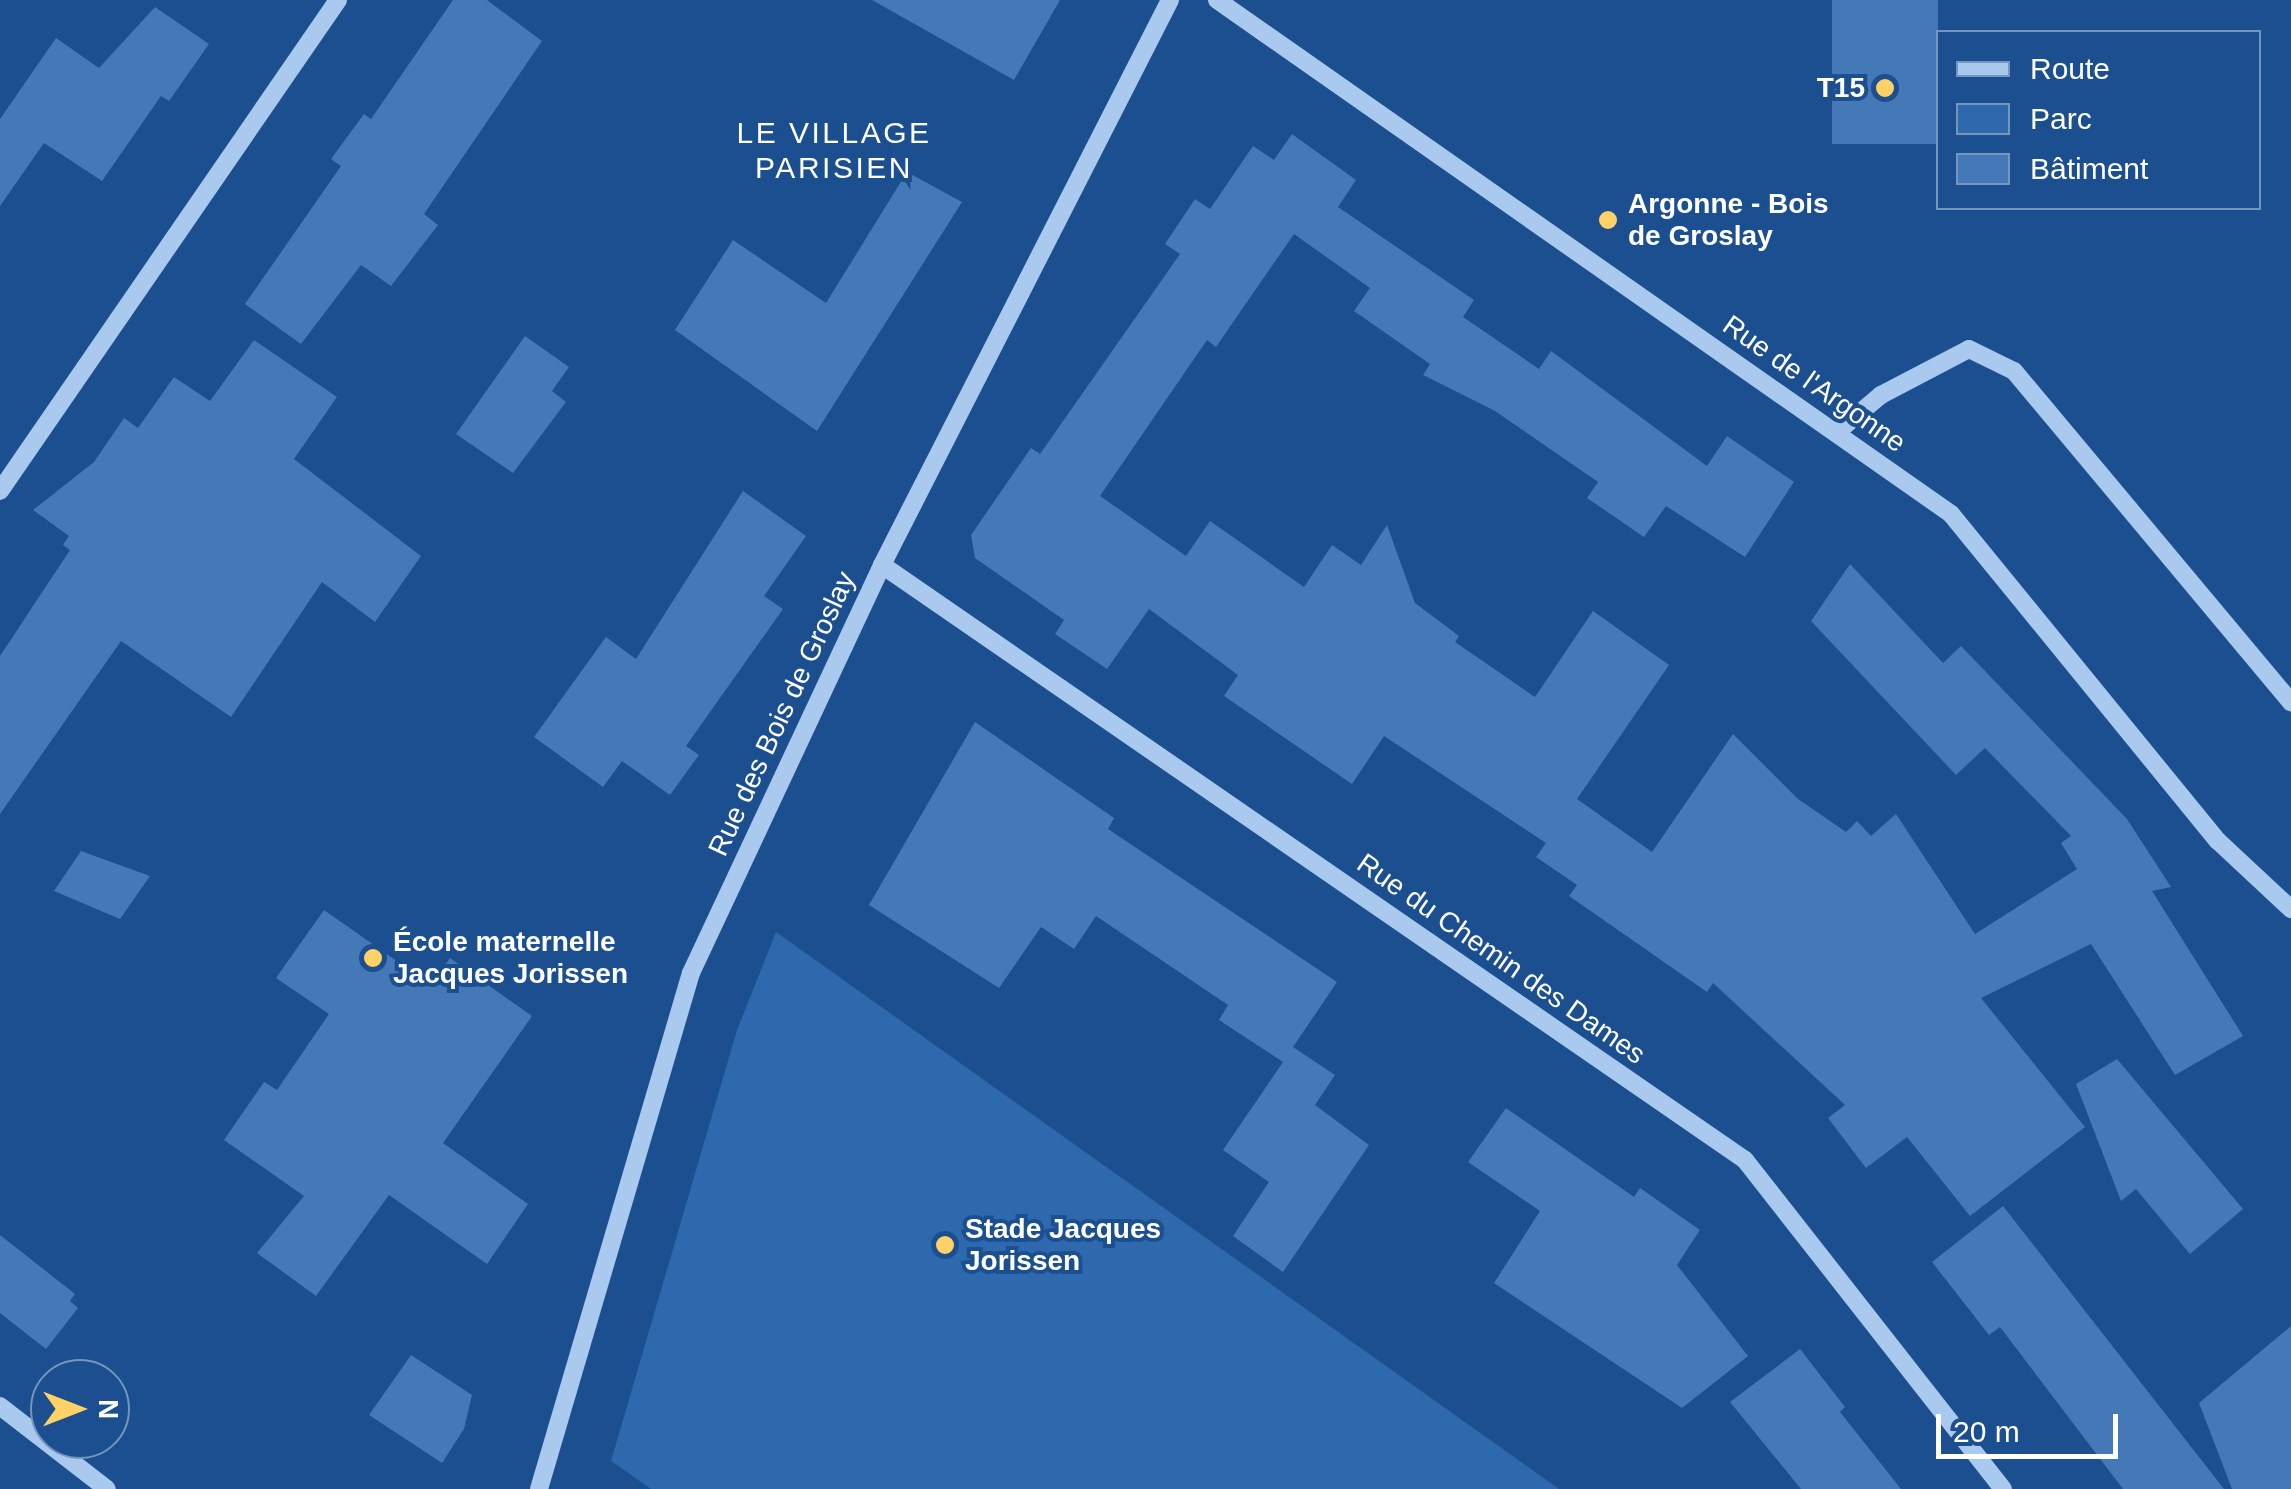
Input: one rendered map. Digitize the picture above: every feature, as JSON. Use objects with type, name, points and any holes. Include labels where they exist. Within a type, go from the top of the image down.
[{"type":"street","points":[[0,491],[338,0]]},
{"type":"street","name":"Rue des Bois de Groslay","points":[[540,1489],[691,974],[882,565],[1170,0]]},
{"type":"street","name":"Rue de l'Argonne","points":[[1217,0],[1950,514],[2218,841],[2291,909]]},
{"type":"street","points":[[1836,433],[1881,395],[1969,349],[2014,370],[2291,702]]},
{"type":"street","name":"Rue du Chemin des Dames","points":[[882,565],[1746,1160],[2003,1489]]},
{"type":"street","points":[[0,1406],[108,1489]]},
{"type":"green space","name":"Stade Jacques Jorissen","points":[[776,932],[1559,1489],[651,1489],[611,1461],[737,1030]]},
{"type":"building","points":[[453,0],[487,0],[542,41],[424,214],[438,225],[391,286],[361,265],[301,344],[245,304],[341,166],[331,159],[364,114],[371,119]]},
{"type":"building","points":[[872,0],[1060,0],[1014,80]]},
{"type":"building","name":"T15","points":[[1832,0],[1938,0],[1936,144],[1832,144]]},
{"type":"building","points":[[155,7],[209,44],[169,101],[161,96],[102,181],[44,143],[0,206],[0,119],[56,38],[99,68]]},
{"type":"building","points":[[1292,134],[1356,180],[1338,207],[1474,300],[1463,317],[1539,369],[1551,351],[1707,466],[1727,436],[1794,482],[1745,557],[1666,506],[1644,537],[1587,498],[1598,482],[1495,411],[1423,375],[1430,364],[1354,311],[1370,288],[1294,234],[1216,347],[1207,340],[1100,496],[1186,556],[1210,521],[1304,587],[1332,545],[1361,565],[1387,525],[1415,603],[1459,636],[1455,642],[1535,697],[1593,611],[1669,665],[1577,799],[1652,852],[1733,734],[1798,799],[1846,832],[1857,821],[1871,836],[1896,814],[1975,934],[2077,869],[2061,843],[2071,836],[1985,748],[1956,775],[1811,621],[1850,564],[1943,663],[1961,646],[2127,819],[2171,887],[2152,891],[2243,1036],[2175,1075],[2091,944],[1981,998],[2085,1127],[1970,1216],[1907,1137],[1866,1168],[1828,1118],[1845,1105],[1713,983],[1707,992],[1569,896],[1577,885],[1536,857],[1546,843],[1384,736],[1352,784],[1224,696],[1238,675],[1149,609],[1107,669],[1055,634],[1064,620],[975,558],[971,535],[1031,448],[1040,454],[1180,254],[1165,244],[1195,199],[1210,209],[1253,146],[1274,160]]},
{"type":"building","points":[[907,172],[962,202],[817,431],[675,330],[733,240],[826,303]]},
{"type":"building","points":[[525,336],[569,367],[552,391],[566,402],[513,473],[456,434]]},
{"type":"building","points":[[254,340],[337,397],[294,459],[421,556],[375,622],[322,582],[231,717],[121,641],[0,814],[0,656],[70,550],[63,545],[69,536],[33,510],[94,462],[124,418],[138,428],[174,377],[210,401]]},
{"type":"building","points":[[743,491],[806,536],[764,596],[783,609],[686,746],[699,755],[670,795],[622,761],[603,787],[534,737],[606,637],[636,659]]},
{"type":"building","points":[[975,722],[1114,818],[1108,829],[1337,982],[1293,1047],[1335,1075],[1315,1105],[1369,1145],[1283,1272],[1233,1236],[1269,1182],[1223,1150],[1283,1062],[1219,1020],[1228,1005],[1096,916],[1074,949],[1041,927],[999,988],[869,905]]},
{"type":"building","points":[[81,851],[150,876],[120,919],[54,891]]},
{"type":"building","points":[[324,910],[431,985],[450,958],[532,1016],[443,1143],[528,1204],[487,1264],[389,1195],[316,1296],[257,1253],[304,1196],[224,1140],[264,1082],[277,1090],[329,1014],[276,978]]},
{"type":"building","points":[[2117,1059],[2243,1209],[2190,1254],[2136,1189],[2121,1201],[2076,1084]]},
{"type":"building","points":[[1506,1108],[1634,1197],[1640,1188],[1700,1230],[1677,1265],[1748,1356],[1682,1408],[1494,1283],[1540,1211],[1468,1162]]},
{"type":"building","points":[[2003,1206],[2224,1489],[2123,1489],[2000,1327],[1989,1335],[1932,1262]]},
{"type":"building","points":[[0,1235],[75,1294],[70,1301],[78,1308],[46,1349],[0,1313]]},
{"type":"building","points":[[2291,1326],[2291,1489],[2232,1489],[2199,1403]]},
{"type":"building","points":[[1800,1349],[1845,1407],[1840,1412],[1901,1489],[1801,1489],[1730,1402]]},
{"type":"building","points":[[411,1355],[472,1395],[464,1429],[442,1463],[369,1415]]},
{"type":"place","name":"T15","points":[[1885,88]]},
{"type":"place","name":"Argonne - Bois de Groslay","points":[[1608,220]]},
{"type":"place","name":"École maternelle Jacques Jorissen","points":[[373,958]]},
{"type":"place","name":"Stade Jacques Jorissen","points":[[945,1245]]},
{"type":"district","name":"LE VILLAGE PARISIEN","points":[[834,150]]}]
